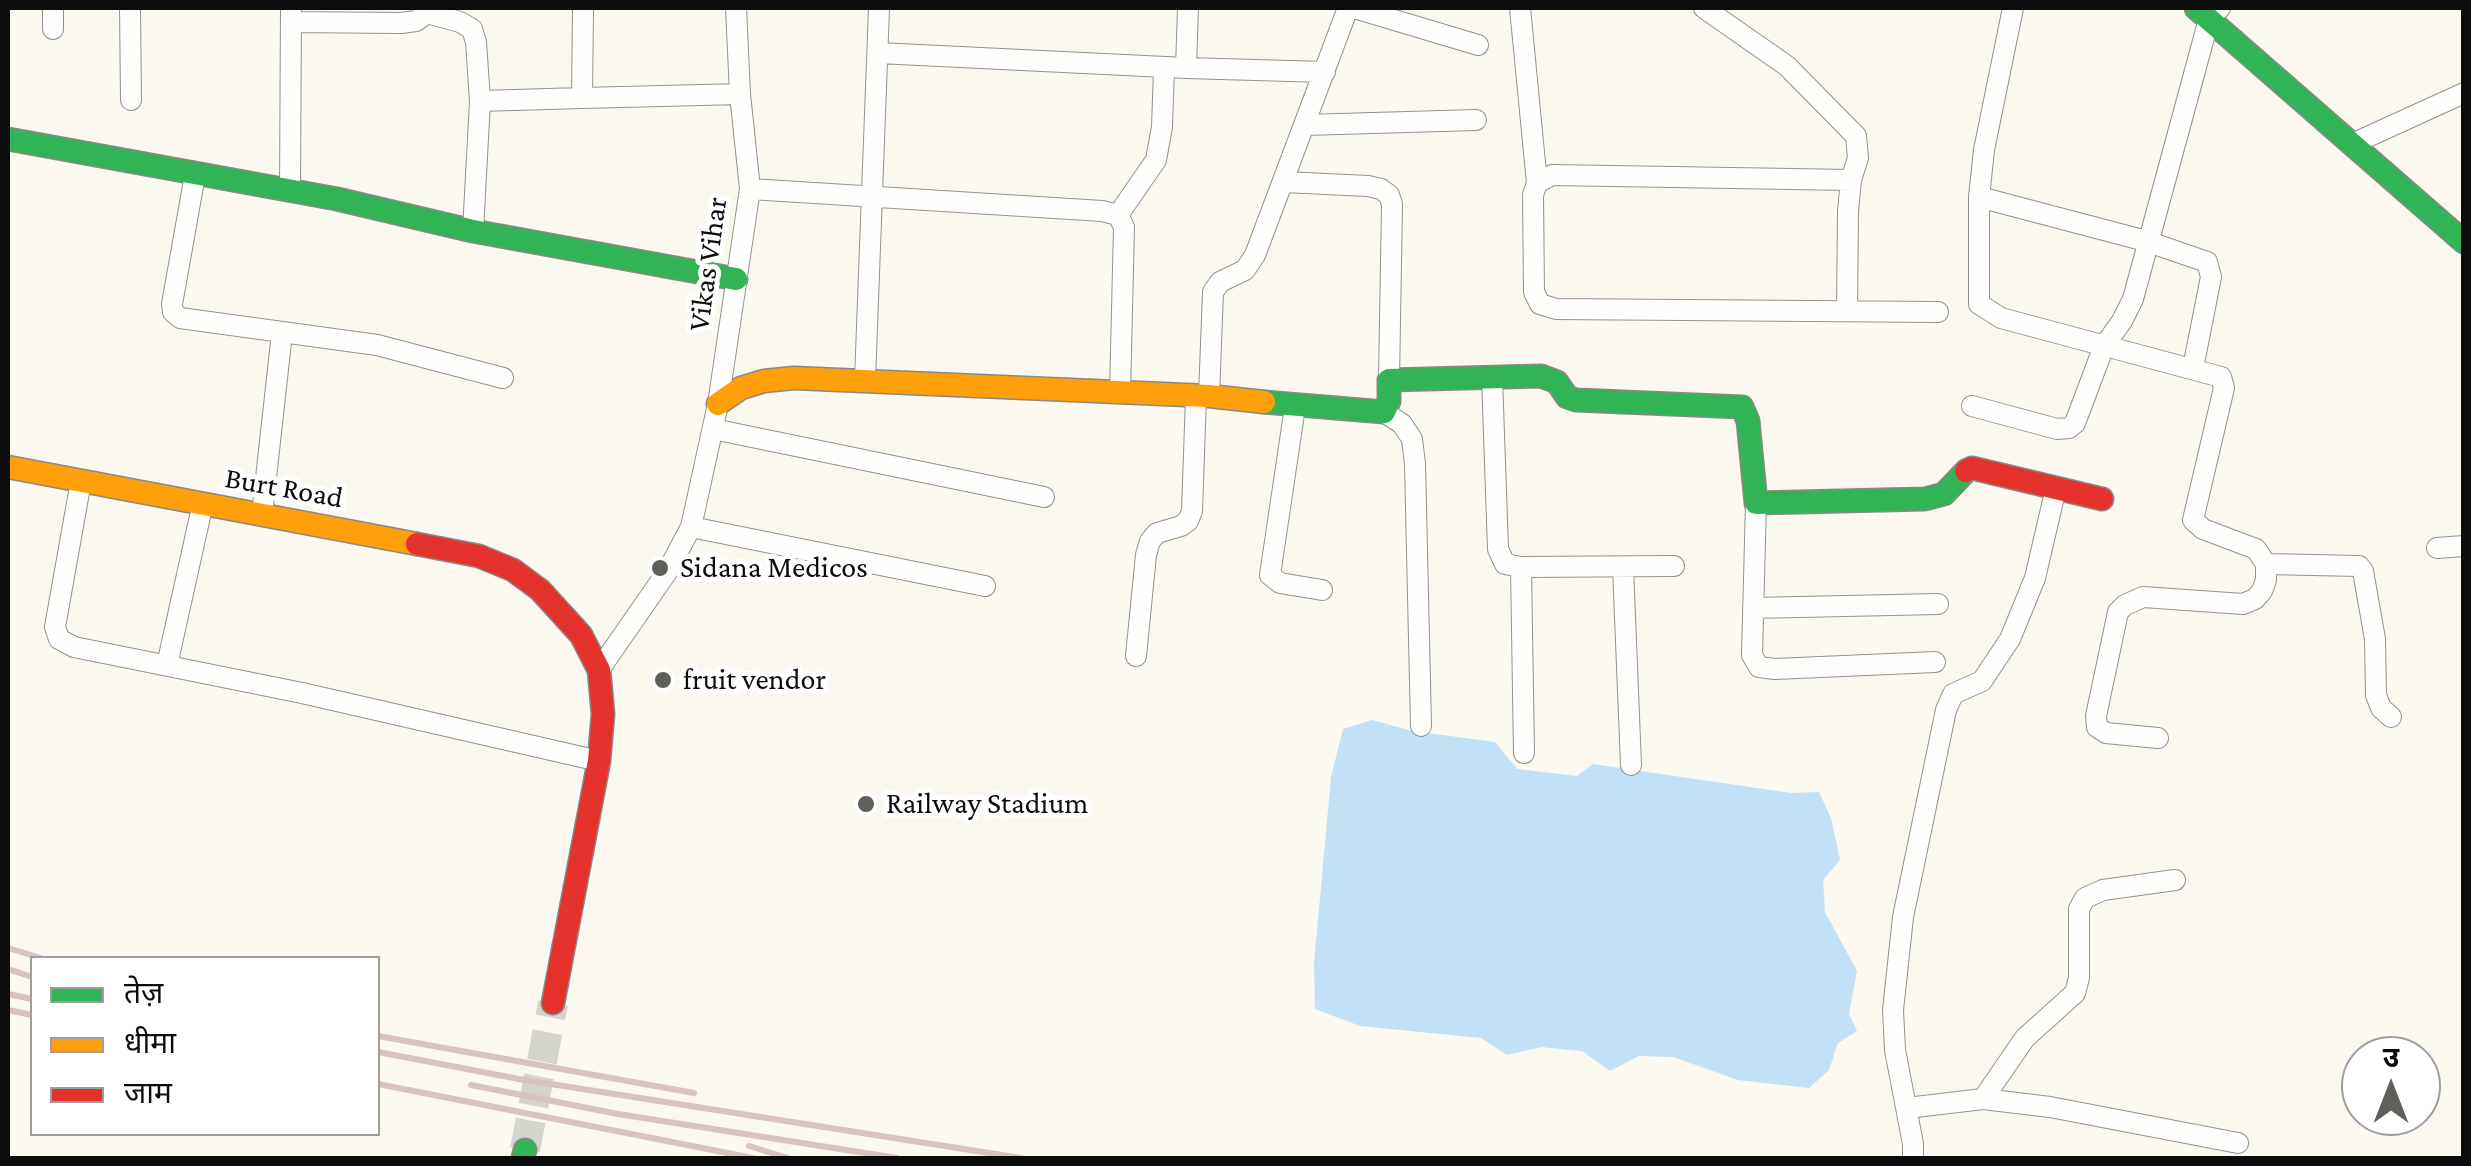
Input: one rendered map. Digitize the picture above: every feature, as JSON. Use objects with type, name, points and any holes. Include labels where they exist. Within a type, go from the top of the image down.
[{"type":"street","points":[[53,8],[53,30]]},
{"type":"street","points":[[130,8],[131,100]]},
{"type":"street","points":[[582,98],[584,8]]},
{"type":"street","name":"Vikas Vihar","points":[[599,670],[667,572],[691,527],[713,429],[750,188],[736,8]]},
{"type":"street","points":[[864,380],[880,8]]},
{"type":"street","points":[[1118,216],[1156,160],[1188,8]]},
{"type":"street","points":[[1136,656],[1150,540],[1157,533],[1181,526],[1192,511],[1213,292],[1220,282],[1245,270],[1255,255],[1351,8],[1478,45]]},
{"type":"street","points":[[1520,8],[1538,184],[1533,196],[1534,292],[1540,304],[1556,309],[1938,312]]},
{"type":"street","points":[[1704,8],[1787,66],[1850,128],[1858,146],[1858,158],[1851,180],[1848,311]]},
{"type":"street","points":[[2014,8],[1996,88],[1979,196],[1977,293],[1983,309],[2001,318],[2216,374],[2225,382],[2193,520],[2203,529],[2256,548],[2266,564],[2262,591],[2256,599],[2243,604],[2144,597],[2125,604],[2118,612],[2097,726],[2106,733],[2158,738]]},
{"type":"street","points":[[290,191],[291,15],[400,23],[416,21],[428,10],[460,22],[472,30],[476,42],[480,101],[472,231]]},
{"type":"street","points":[[1972,406],[2057,428],[2069,428],[2079,415],[2104,346],[2133,298],[2208,11],[2464,242]]},
{"type":"street","points":[[878,54],[1325,72]]},
{"type":"street","points":[[2352,144],[2464,93]]},
{"type":"street","points":[[480,101],[740,94]]},
{"type":"street","points":[[1305,125],[1476,120]]},
{"type":"street","points":[[8,139],[736,279]]},
{"type":"street","points":[[195,174],[173,312],[180,318],[377,345],[503,378]]},
{"type":"street","points":[[1538,184],[1552,175],[1851,180]]},
{"type":"street","points":[[1284,182],[1368,186],[1381,188],[1389,196],[1389,401],[1384,412]]},
{"type":"street","points":[[750,188],[1102,211],[1118,216],[1124,227],[1120,394]]},
{"type":"street","points":[[1979,196],[2202,259],[2210,266],[2211,277],[2192,368]]},
{"type":"street","points":[[262,514],[282,333]]},
{"type":"street","points":[[1492,377],[1498,549],[1505,564],[1674,566]]},
{"type":"street","points":[[1389,380],[1550,377],[1566,397],[1576,400],[1738,404],[1748,421],[1756,503],[1752,656],[1759,667],[1935,662]]},
{"type":"street","points":[[718,404],[741,388],[794,378],[1202,396],[1384,412],[1402,424],[1412,438],[1421,726]]},
{"type":"street","points":[[1295,406],[1270,575],[1280,583],[1322,590]]},
{"type":"street","points":[[713,429],[1044,496]]},
{"type":"street","name":"Burt Road","points":[[8,467],[480,556],[512,570],[540,590],[581,636],[599,670]]},
{"type":"street","points":[[1756,503],[1925,499],[1944,494],[1972,468],[2102,499]]},
{"type":"street","points":[[80,481],[55,627],[59,639],[74,647],[302,692],[599,761]]},
{"type":"street","points":[[1912,1158],[1893,1010],[1903,917],[1946,710],[1953,694],[1982,681],[2010,638],[2035,578],[2056,488]]},
{"type":"street","points":[[167,666],[203,504]]},
{"type":"street","points":[[691,527],[985,586]]},
{"type":"street","points":[[2437,548],[2464,546]]},
{"type":"street","points":[[2266,564],[2358,566],[2363,571],[2376,639],[2376,695],[2381,708],[2391,717]]},
{"type":"street","points":[[1521,567],[1524,753]]},
{"type":"street","points":[[1624,567],[1631,765]]},
{"type":"street","points":[[1753,608],[1938,604]]},
{"type":"street","points":[[552,1003],[599,761],[603,714],[599,670]]},
{"type":"street","points":[[1983,1099],[2025,1038],[2075,993],[2080,978],[2080,909],[2085,898],[2102,890],[2176,880]]},
{"type":"street","points":[[1907,1108],[1983,1099],[2238,1142]]},
{"type":"water","points":[[1372,720],[1412,731],[1495,742],[1517,769],[1577,776],[1593,764],[1791,793],[1819,792],[1831,818],[1840,860],[1823,880],[1825,912],[1857,971],[1849,1014],[1857,1031],[1838,1043],[1829,1070],[1809,1088],[1738,1080],[1673,1057],[1639,1056],[1610,1071],[1582,1051],[1541,1047],[1507,1055],[1481,1038],[1360,1026],[1315,1009],[1314,963],[1331,777],[1343,729]]},
{"type":"tunnel","points":[[525,1150],[553,1003]]},
{"type":"railway","points":[[8,948],[34,956]]},
{"type":"railway","points":[[8,969],[30,976]]},
{"type":"railway","points":[[8,994],[30,999]]},
{"type":"railway","points":[[8,1010],[30,1015]]},
{"type":"railway","points":[[380,1036],[694,1093]]},
{"type":"railway","points":[[380,1052],[519,1079],[1021,1158]]},
{"type":"railway","points":[[380,1084],[753,1158]]},
{"type":"railway","points":[[471,1085],[618,1114],[897,1158]]},
{"type":"railway","points":[[749,1146],[788,1158]]},
{"type":"traffic: fast","points":[[2196,8],[2464,242]]},
{"type":"traffic: fast","points":[[8,139],[337,199],[473,231],[736,279]]},
{"type":"traffic: fast","points":[[1264,402],[1384,412],[1389,401],[1389,380],[1541,376],[1557,382],[1567,397],[1576,400],[1742,407],[1748,421],[1756,503],[1925,499],[1944,494],[1966,471]]},
{"type":"traffic: fast","points":[[523,1158],[525,1150]]},
{"type":"traffic: slow","points":[[718,404],[741,388],[794,378],[1209,396],[1264,402]]},
{"type":"traffic: slow","points":[[8,467],[417,544]]},
{"type":"traffic: jam","points":[[1966,471],[1972,468],[2102,499]]},
{"type":"traffic: jam","points":[[417,544],[479,556],[513,570],[540,590],[581,635],[599,670],[603,714],[599,761],[553,1003]]},
{"type":"place","name":"Sidana Medicos","points":[[660,568]]},
{"type":"place","name":"fruit vendor","points":[[663,680]]},
{"type":"place","name":"Railway Stadium","points":[[866,804]]}]
